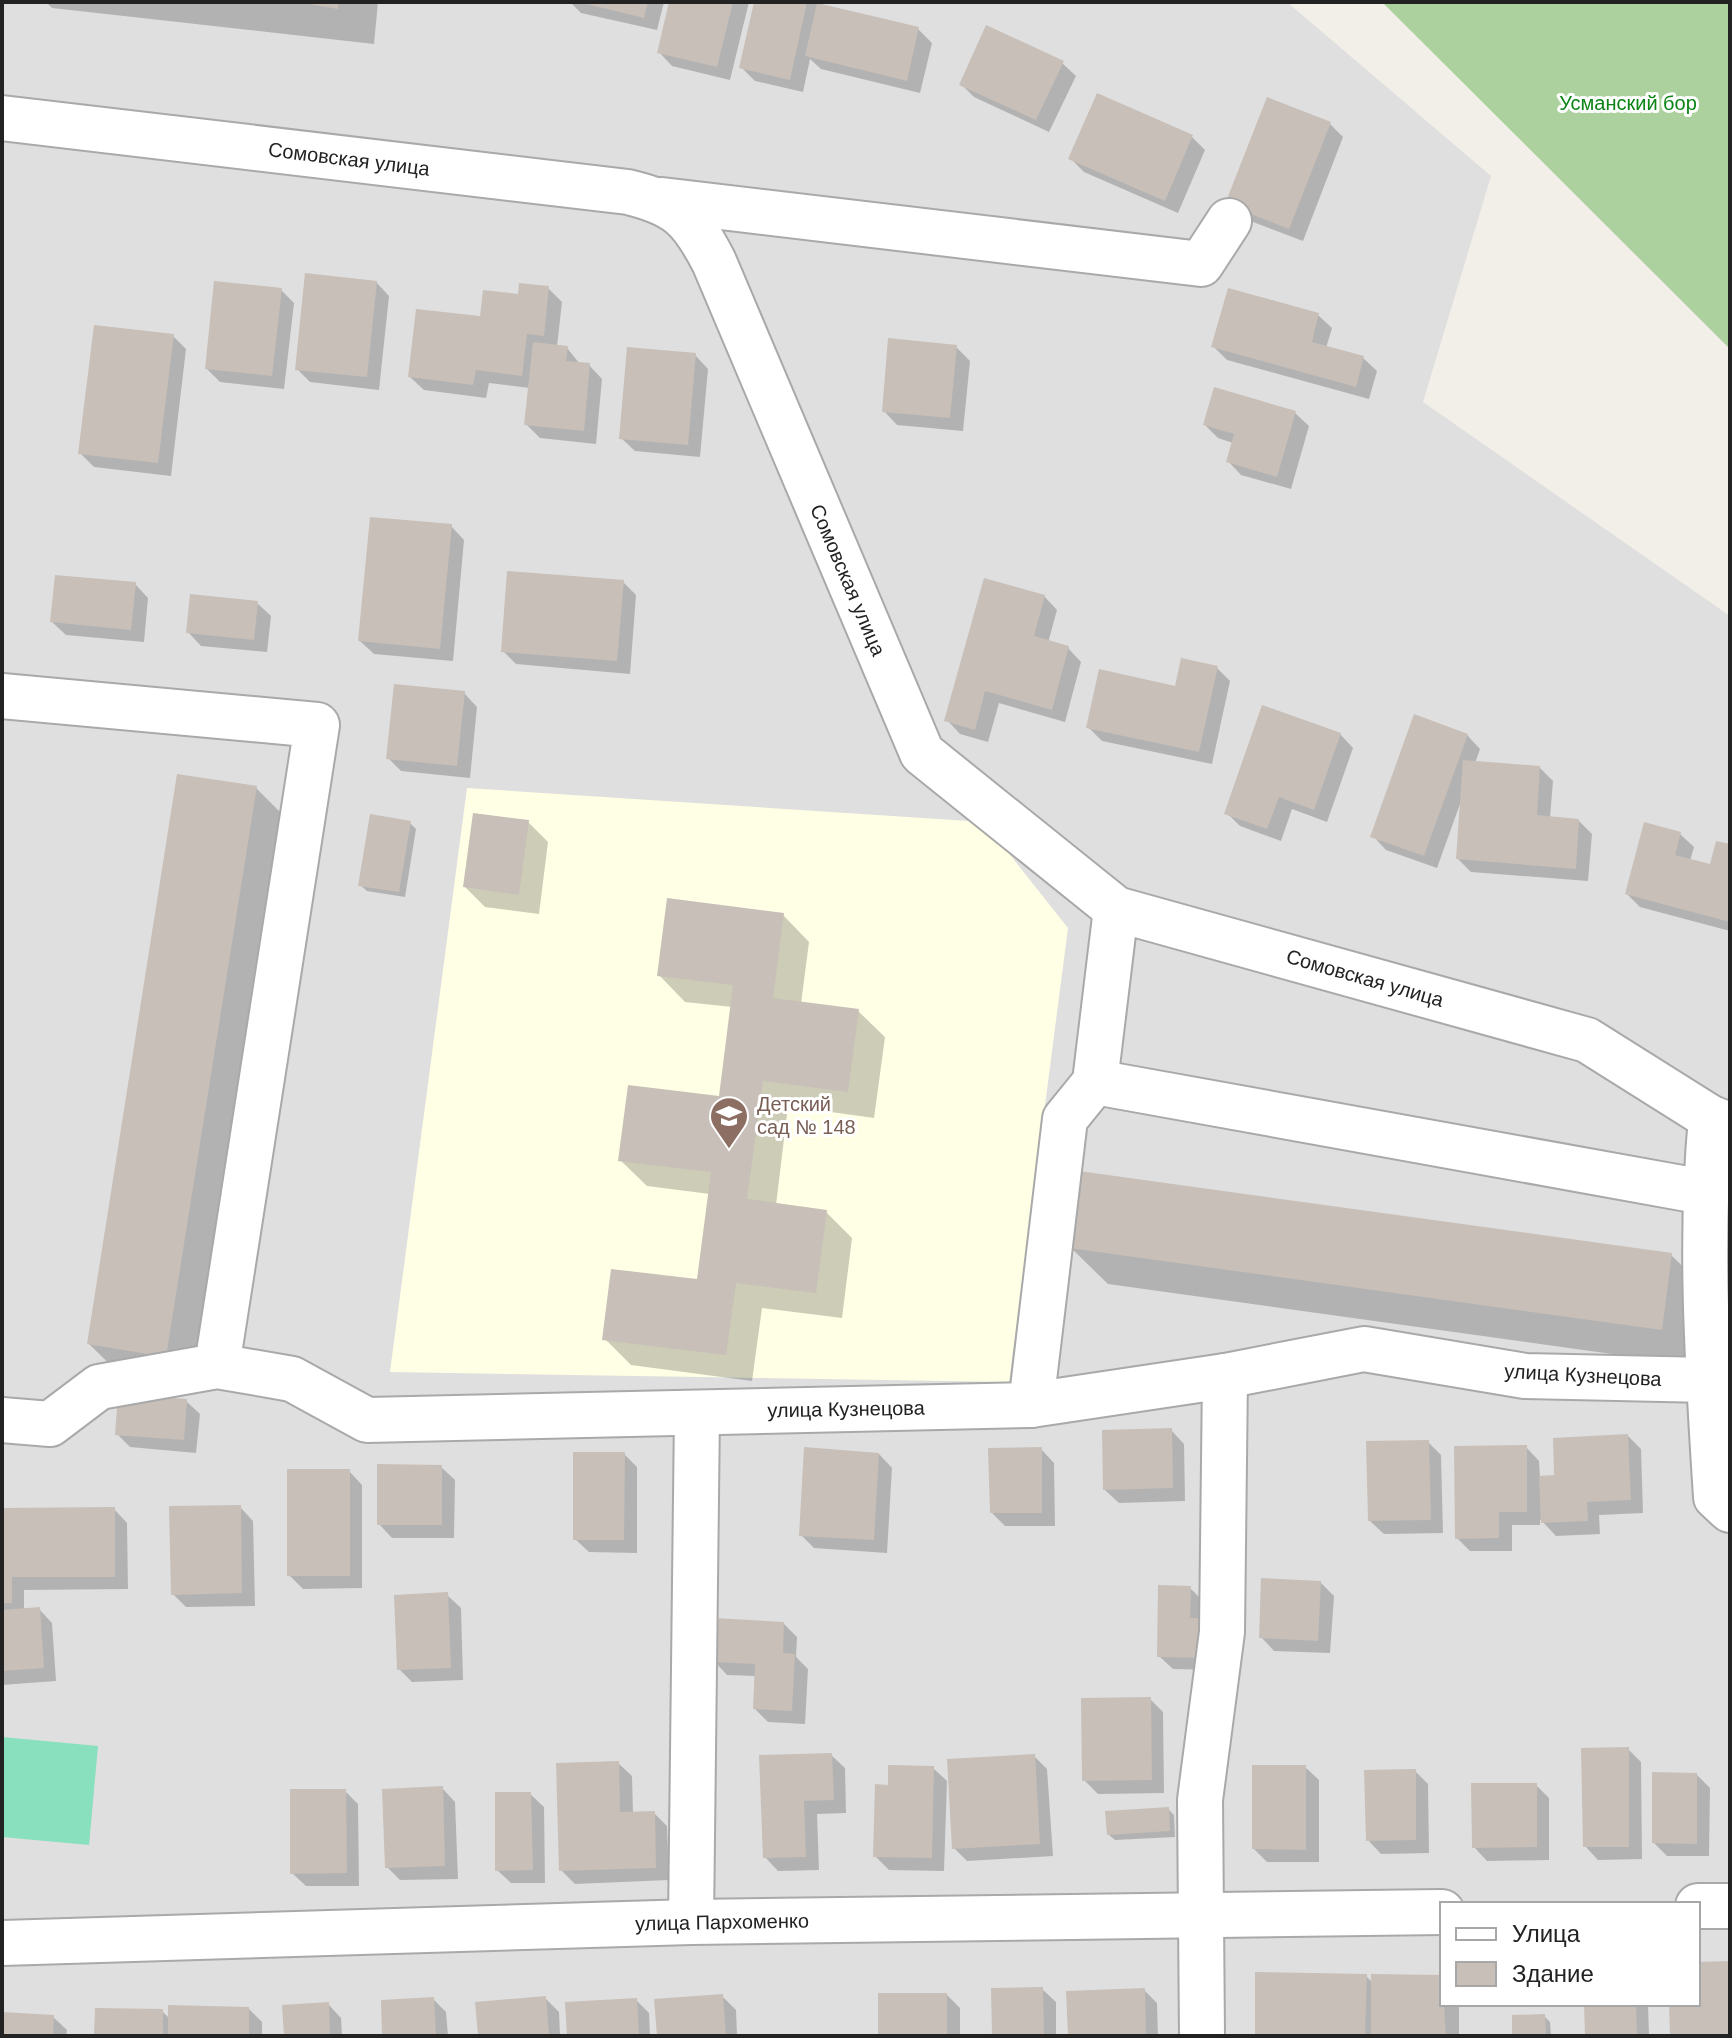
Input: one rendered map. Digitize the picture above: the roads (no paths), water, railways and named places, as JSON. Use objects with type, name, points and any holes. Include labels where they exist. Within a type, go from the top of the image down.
[{"type":"street","name":"Сомовская улица","points":[[2,118],[628,192],[662,200],[682,212],[701,236],[922,753],[1116,909],[1587,1040],[1721,1121]]},
{"type":"street","points":[[662,200],[1201,264],[1229,221]]},
{"type":"street","points":[[701,236],[743,209]]},
{"type":"street","points":[[2,696],[317,725],[217,1366]]},
{"type":"street","points":[[1031,1405],[1065,1119],[1095,1082],[1116,909]]},
{"type":"street","points":[[1095,1082],[1713,1212]]},
{"type":"street","points":[[1721,1121],[1713,1212],[1708,1380],[1716,1497],[1730,1510]]},
{"type":"street","name":"улица Кузнецова","points":[[2,1420],[50,1424],[99,1387],[217,1366],[292,1379],[367,1420],[1031,1405],[1225,1376],[1364,1349],[1525,1376],[1708,1380]]},
{"type":"street","points":[[1202,2036],[1200,1800],[1222,1632],[1225,1376]]},
{"type":"street","points":[[691,1922],[697,1413]]},
{"type":"street","points":[[1700,1906],[1730,1906]]},
{"type":"street","name":"улица Пархоменко","points":[[2,1943],[691,1922],[1199,1918],[1440,1912]]},
{"type":"place","name":"Детский сад № 148","points":[[729,1150]]},
{"type":"park label","name":"Усманский бор","points":[[1628,103]]}]
